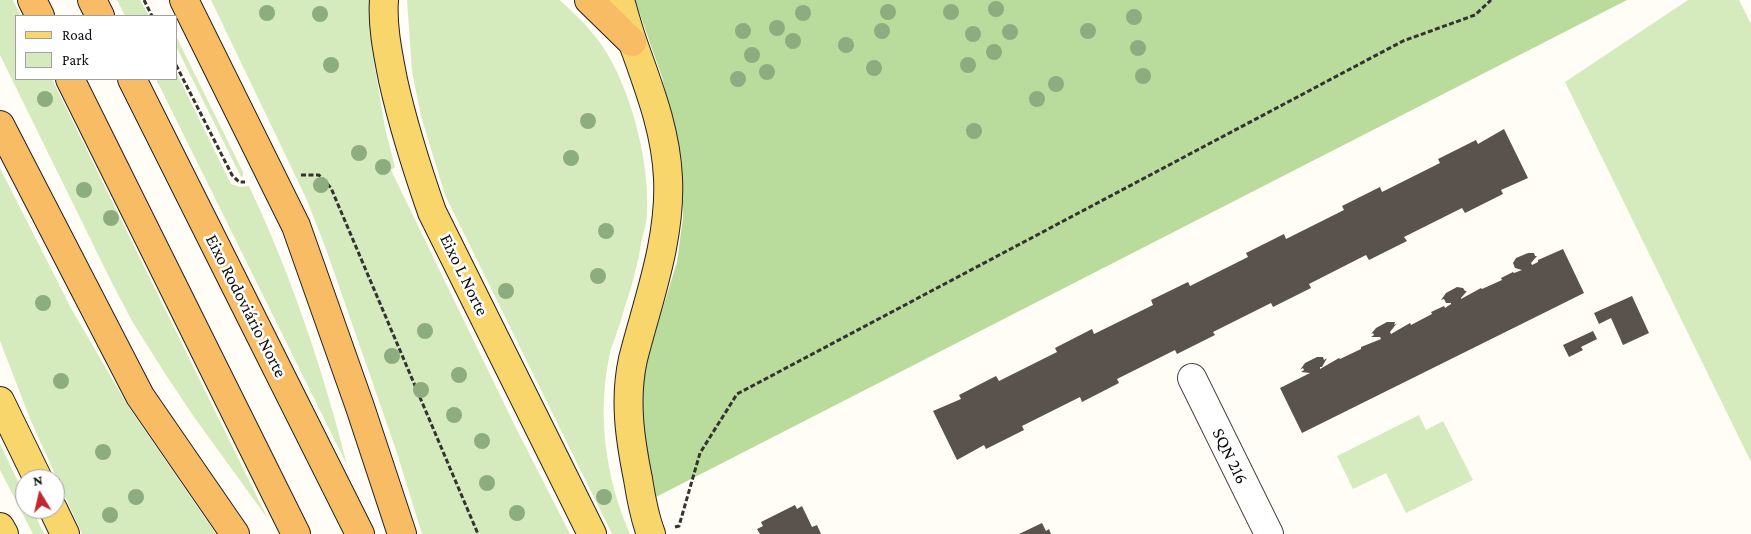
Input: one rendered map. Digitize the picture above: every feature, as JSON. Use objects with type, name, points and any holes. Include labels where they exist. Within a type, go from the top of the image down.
[{"type":"highway","points":[[32,0],[40,15]]},
{"type":"highway","points":[[92,0],[100,15]]},
{"type":"highway","points":[[184,0],[296,226],[360,407],[402,534]]},
{"type":"highway","points":[[589,0],[632,42]]},
{"type":"highway","points":[[70,80],[296,534]]},
{"type":"highway","name":"Eixo Rodoviário Norte","points":[[133,80],[360,534]]},
{"type":"highway","points":[[0,126],[140,396],[235,534]]},
{"type":"main road","name":"Eixo L Norte","points":[[384,0],[383,14],[389,60],[399,107],[413,157],[432,212],[592,534]]},
{"type":"main road","points":[[620,0],[632,42],[650,87],[664,137],[668,179],[666,222],[654,283],[633,361],[628,397],[629,432],[645,519],[651,534]]},
{"type":"main road","points":[[0,401],[33,469]]},
{"type":"main road","points":[[58,519],[65,534]]},
{"type":"main road","points":[[0,527],[4,534]]},
{"type":"street","name":"SQN 216","points":[[1192,378],[1269,534]]},
{"type":"path","points":[[144,0],[152,15]]},
{"type":"path","points":[[688,495],[700,453],[737,394],[1402,41],[1476,15],[1491,0]]},
{"type":"green space","points":[[0,0],[13,0],[20,15],[15,15],[15,80],[52,80],[268,519],[194,417],[132,321],[0,55]]},
{"type":"green space","points":[[117,0],[140,0],[148,15],[124,15]]},
{"type":"green space","points":[[211,0],[369,0],[375,68],[385,128],[395,167],[391,170],[515,426],[570,534],[422,534],[396,450],[326,249],[306,198]]},
{"type":"green space","points":[[407,0],[560,0],[594,35],[617,73],[627,96],[641,144],[647,192],[647,216],[636,267],[611,349],[606,372],[604,419],[609,467],[614,490],[630,534],[612,534],[445,195],[421,116],[412,71]]},
{"type":"green space","points":[[635,0],[1627,0],[652,499],[641,427],[642,391],[647,359],[677,262],[683,217],[682,162],[662,77]]},
{"type":"green space","points":[[1688,0],[1739,0],[1751,24],[1751,462],[1565,82]]},
{"type":"green space","points":[[178,40],[243,172],[241,177],[178,50]]},
{"type":"green space","points":[[178,76],[231,184],[240,187],[249,186],[279,254],[305,323],[338,429],[347,465],[156,80],[178,80]]},
{"type":"green space","points":[[0,168],[72,310],[128,406],[216,534],[82,534],[65,496],[65,469],[53,469],[31,421],[0,341]]},
{"type":"green space","points":[[1419,415],[1426,430],[1443,421],[1473,480],[1406,513],[1386,473],[1353,489],[1337,456]]},
{"type":"green space","points":[[0,444],[15,475],[15,499],[0,470]]},
{"type":"green space","points":[[25,519],[37,519],[44,534],[33,534]]},
{"type":"building","points":[[1504,129],[1528,178],[1501,190],[1503,194],[1465,213],[1462,208],[1404,237],[1407,241],[1369,260],[1366,255],[1309,284],[1311,288],[1273,307],[1271,303],[1213,332],[1215,335],[1177,354],[1175,350],[1117,379],[1119,383],[1082,402],[1080,397],[1022,426],[1024,430],[986,449],[984,445],[957,460],[933,411],[961,399],[959,395],[996,376],[999,381],[1057,352],[1055,348],[1092,329],[1094,334],[1153,305],[1151,300],[1188,282],[1190,286],[1248,257],[1246,253],[1284,234],[1286,239],[1344,210],[1342,206],[1380,187],[1382,192],[1440,163],[1438,159],[1476,140],[1478,144]]},
{"type":"building","points":[[1563,249],[1584,293],[1302,433],[1280,388],[1310,373],[1301,372],[1304,370],[1303,368],[1300,370],[1305,363],[1317,357],[1323,357],[1324,360],[1327,358],[1320,369],[1339,358],[1361,349],[1361,347],[1381,339],[1380,337],[1371,337],[1374,335],[1373,333],[1371,334],[1376,328],[1387,322],[1395,322],[1394,325],[1397,323],[1390,332],[1391,334],[1410,323],[1411,325],[1432,314],[1431,312],[1444,306],[1445,308],[1451,303],[1446,303],[1444,299],[1441,300],[1446,293],[1457,287],[1467,291],[1461,299],[1481,288],[1502,280],[1501,278],[1513,272],[1522,270],[1515,268],[1513,263],[1516,258],[1528,253],[1534,253],[1537,256],[1531,263],[1532,265],[1538,262],[1538,260]]},
{"type":"building","points":[[1632,296],[1649,333],[1623,345],[1611,318],[1599,324],[1594,313]]},
{"type":"building","points":[[1593,331],[1597,339],[1581,347],[1583,350],[1569,357],[1563,345]]},
{"type":"building","points":[[795,505],[797,509],[802,506],[812,527],[817,525],[821,534],[760,534],[757,529],[763,526],[761,522]]},
{"type":"building","points":[[1042,523],[1046,531],[1049,529],[1051,534],[1019,534]]}]
